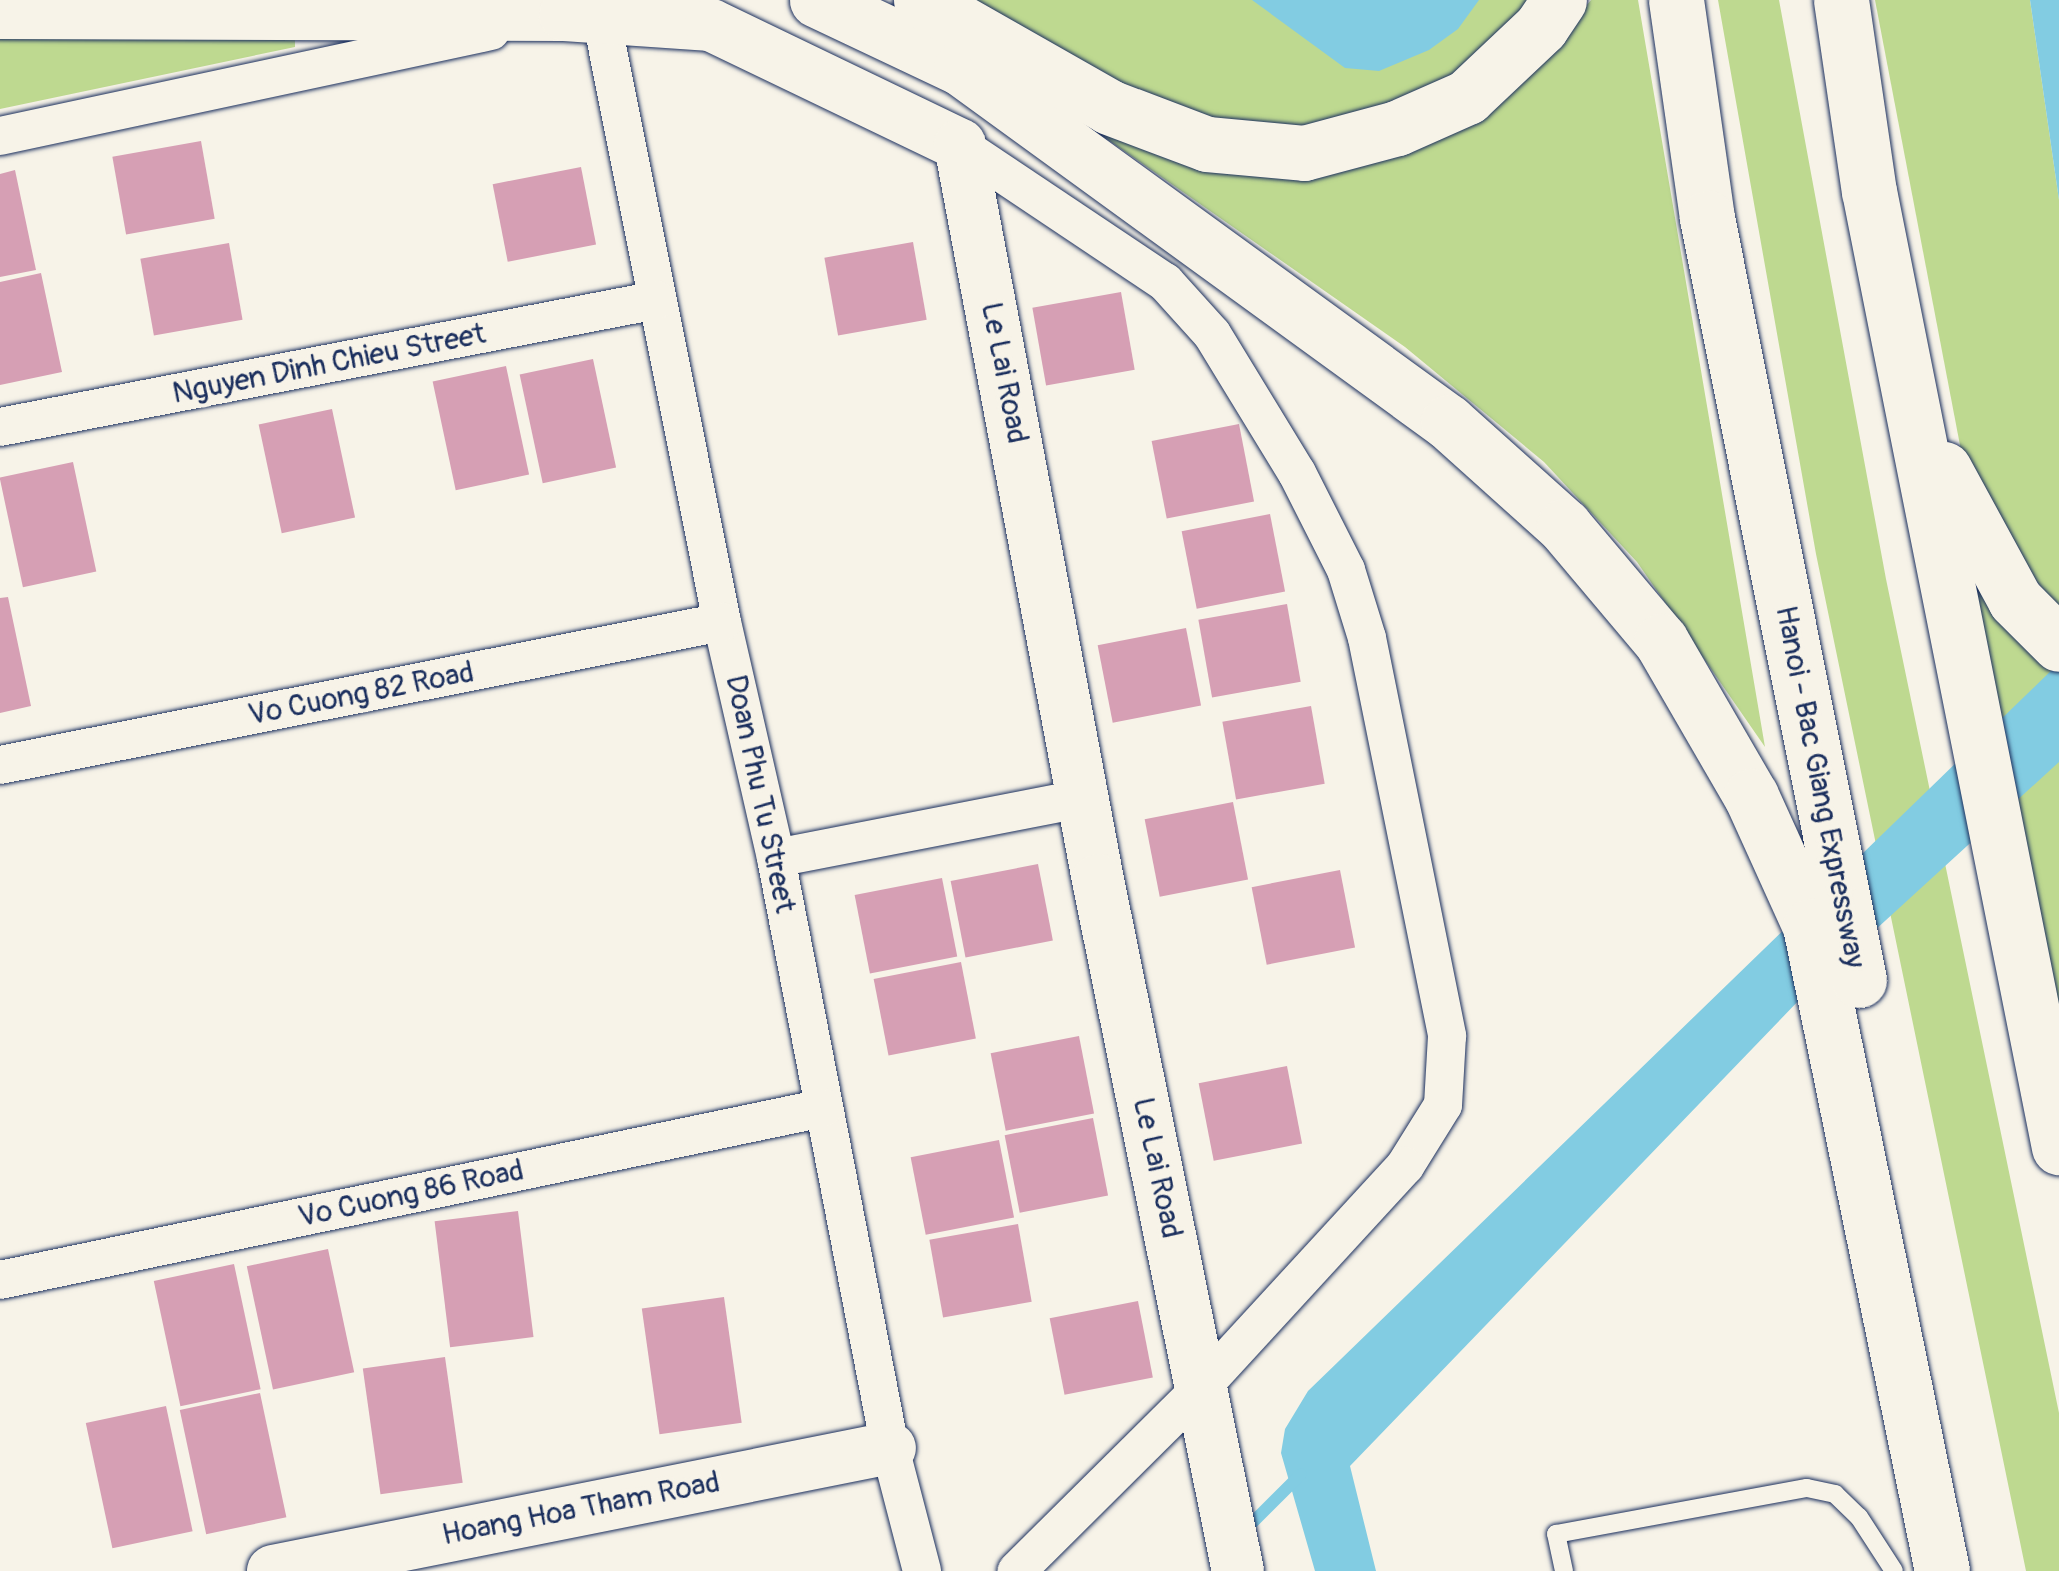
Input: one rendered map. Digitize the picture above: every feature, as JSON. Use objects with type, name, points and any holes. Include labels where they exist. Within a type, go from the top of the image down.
[{"type":"highway","points":[[818,0],[961,68],[1448,422],[1564,526],[1660,641],[1751,796],[1810,926],[1942,1571]]},
{"type":"highway","points":[[921,0],[1109,106],[1207,144],[1304,153],[1397,128],[1467,97],[1541,27],[1558,0]]},
{"type":"highway","name":"Hanoi - Bac Giang Expressway","points":[[1676,0],[1707,218],[1978,1571]]},
{"type":"highway","points":[[1841,0],[1872,211],[2059,1147]]},
{"type":"highway","points":[[1861,0],[1945,470],[2015,600],[2059,644]]},
{"type":"street","points":[[0,12],[583,15],[711,24],[960,145],[1166,282],[1218,343],[1296,473],[1356,596],[1445,1014],[1448,1060],[1436,1125],[1201,1388],[1018,1571]]},
{"type":"street","points":[[0,136],[583,15]]},
{"type":"street","name":"Doan Phu Tu Street","points":[[583,15],[658,300],[722,622],[776,858],[890,1448],[922,1571]]},
{"type":"street","name":"Le Lai Road","points":[[960,145],[1238,1571]]},
{"type":"street","name":"Nguyen Dinh Chieu Street","points":[[0,427],[658,300]]},
{"type":"street","name":"Vo Cuong 82 Road","points":[[0,765],[722,622]]},
{"type":"street","points":[[776,858],[1085,798]]},
{"type":"street","name":"Vo Cuong 86 Road","points":[[0,1280],[823,1108]]},
{"type":"street","name":"Hoang Hoa Tham Road","points":[[273,1571],[890,1448]]},
{"type":"lane","points":[[1564,1571],[1556,1534],[1808,1488],[1835,1494],[1860,1516],[1894,1571]]},
{"type":"green space","points":[[976,0],[1540,0],[1485,63],[1368,121],[1246,140],[1088,71]]},
{"type":"green space","points":[[1591,0],[1638,0],[1765,747],[1637,562],[1544,462],[1405,347],[1064,109],[1220,168],[1537,65]]},
{"type":"green space","points":[[1718,0],[1779,0],[1886,579],[2059,1413],[2059,1571],[2026,1571],[1816,554]]},
{"type":"green space","points":[[1875,0],[2030,0],[2059,200],[2059,608],[2016,557],[1963,461]]},
{"type":"green space","points":[[0,31],[295,34],[295,47],[0,109]]},
{"type":"green space","points":[[1949,541],[2059,665],[2059,1071]]},
{"type":"water","points":[[1252,0],[1479,0],[1458,29],[1429,50],[1379,71],[1345,68]]},
{"type":"water","points":[[2030,0],[2059,0],[2059,200]]},
{"type":"water","points":[[2059,663],[2059,762],[1804,995],[1350,1466],[1376,1571],[1315,1571],[1281,1453],[1285,1429],[1308,1391]]},
{"type":"building","points":[[201,141],[215,219],[126,234],[112,157]]},
{"type":"building","points":[[581,167],[596,245],[508,262],[493,184]]},
{"type":"building","points":[[15,170],[36,270],[0,277],[0,174]]},
{"type":"building","points":[[913,242],[927,320],[838,335],[824,258]]},
{"type":"building","points":[[229,243],[243,320],[154,335],[140,259]]},
{"type":"building","points":[[41,273],[62,372],[0,385],[0,282]]},
{"type":"building","points":[[1121,292],[1135,370],[1046,385],[1032,308]]},
{"type":"building","points":[[593,359],[616,468],[543,483],[520,375]]},
{"type":"building","points":[[506,366],[529,475],[456,490],[433,382]]},
{"type":"building","points":[[332,409],[355,518],[282,533],[259,425]]},
{"type":"building","points":[[1239,424],[1254,502],[1167,519],[1152,441]]},
{"type":"building","points":[[73,462],[96,572],[23,587],[0,478]]},
{"type":"building","points":[[1270,514],[1285,592],[1197,609],[1182,531]]},
{"type":"building","points":[[8,597],[31,706],[0,713],[0,598]]},
{"type":"building","points":[[1287,604],[1301,682],[1212,697],[1198,620]]},
{"type":"building","points":[[1186,628],[1201,706],[1113,723],[1098,645]]},
{"type":"building","points":[[1311,706],[1325,784],[1236,799],[1222,722]]},
{"type":"building","points":[[1233,802],[1248,880],[1160,897],[1145,819]]},
{"type":"building","points":[[1038,864],[1053,941],[966,958],[951,881]]},
{"type":"building","points":[[1340,870],[1355,948],[1267,965],[1252,887]]},
{"type":"building","points":[[942,878],[957,957],[870,974],[855,895]]},
{"type":"building","points":[[961,962],[976,1039],[889,1056],[874,979]]},
{"type":"building","points":[[1079,1036],[1094,1114],[1006,1131],[991,1053]]},
{"type":"building","points":[[1287,1066],[1302,1144],[1214,1161],[1199,1083]]},
{"type":"building","points":[[1093,1118],[1108,1196],[1020,1213],[1005,1135]]},
{"type":"building","points":[[999,1140],[1014,1218],[926,1235],[911,1157]]},
{"type":"building","points":[[518,1211],[533,1337],[450,1347],[435,1221]]},
{"type":"building","points":[[1018,1224],[1032,1302],[943,1317],[929,1240]]},
{"type":"building","points":[[328,1249],[354,1372],[273,1390],[247,1266]]},
{"type":"building","points":[[234,1264],[261,1389],[180,1406],[154,1281]]},
{"type":"building","points":[[724,1297],[742,1423],[659,1434],[642,1309]]},
{"type":"building","points":[[1138,1301],[1153,1378],[1065,1395],[1050,1318]]},
{"type":"building","points":[[445,1357],[463,1483],[380,1494],[363,1369]]},
{"type":"building","points":[[260,1393],[286,1517],[206,1534],[180,1410]]},
{"type":"building","points":[[166,1406],[193,1531],[112,1548],[86,1423]]},
{"type":"waterway","points":[[1245,1530],[1301,1474]]}]
